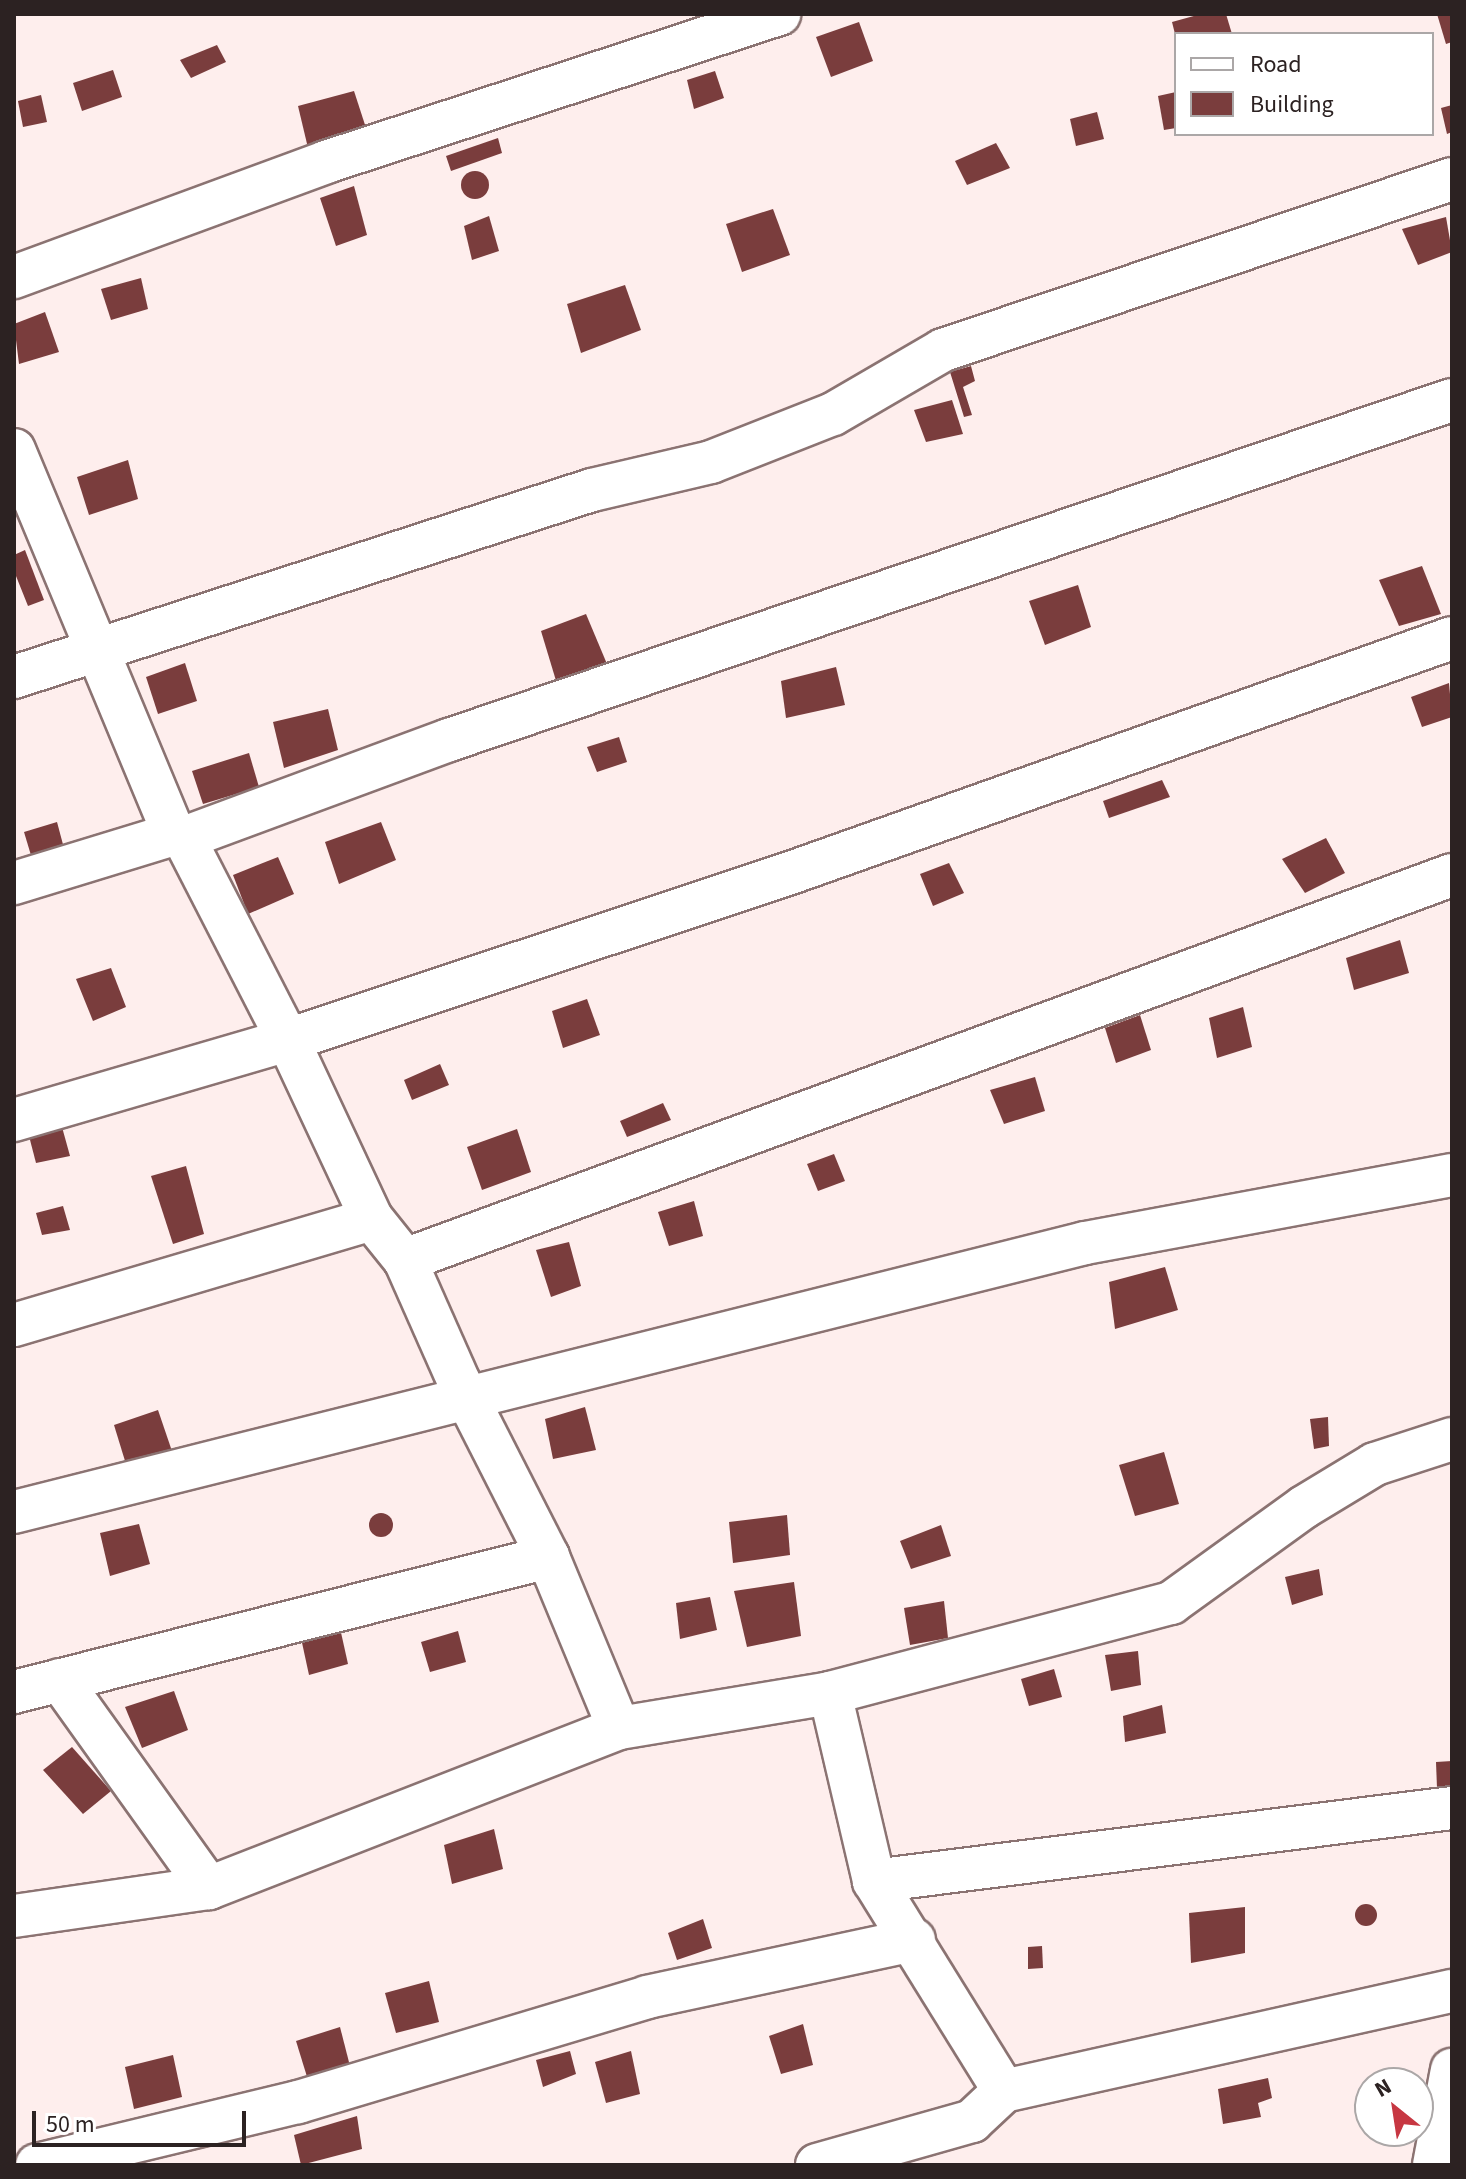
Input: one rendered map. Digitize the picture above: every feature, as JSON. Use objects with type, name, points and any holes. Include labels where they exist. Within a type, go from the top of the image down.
[{"type":"street","points":[[14,277],[326,162],[779,14]]},
{"type":"street","points":[[14,677],[95,648],[592,490],[711,462],[833,414],[943,350],[1452,179]]},
{"type":"street","points":[[14,883],[179,836],[449,740],[1452,400]]},
{"type":"street","points":[[14,450],[95,648],[179,836],[288,1040],[372,1219],[405,1260],[468,1398],[548,1557],[619,1728]]},
{"type":"street","points":[[14,1120],[288,1040],[793,872],[1452,638]]},
{"type":"street","points":[[405,1260],[1452,875]]},
{"type":"street","points":[[14,1512],[1085,1243],[1452,1175]]},
{"type":"street","points":[[14,1325],[372,1219]]},
{"type":"street","points":[[14,1916],[209,1888],[619,1728],[830,1693],[1171,1603],[1304,1507],[1363,1471],[1452,1439]]},
{"type":"street","points":[[14,1692],[548,1557]]},
{"type":"street","points":[[60,1680],[209,1888]]},
{"type":"street","points":[[830,1693],[874,1881],[914,1940],[1004,2091]]},
{"type":"street","points":[[874,1881],[1452,1808]]},
{"type":"street","points":[[37,2165],[298,2102],[647,1997],[914,1940]]},
{"type":"street","points":[[817,2165],[972,2121],[1004,2091],[1452,1991]]},
{"type":"street","points":[[1434,2165],[1452,2070]]},
{"type":"building","points":[[1201,14],[1226,14],[1231,32],[1174,32],[1172,22]]},
{"type":"building","points":[[1437,14],[1452,14],[1452,42],[1446,44]]},
{"type":"building","points":[[859,22],[873,61],[831,77],[816,37]]},
{"type":"building","points":[[217,45],[226,62],[191,78],[180,60]]},
{"type":"building","points":[[113,70],[122,97],[82,111],[73,83]]},
{"type":"building","points":[[715,71],[724,98],[694,109],[687,80]]},
{"type":"building","points":[[354,91],[367,131],[308,148],[298,106]]},
{"type":"building","points":[[1174,92],[1174,128],[1164,130],[1158,96]]},
{"type":"building","points":[[41,95],[47,122],[23,127],[18,101]]},
{"type":"building","points":[[1452,105],[1452,132],[1447,134],[1441,108]]},
{"type":"building","points":[[1097,112],[1104,139],[1076,146],[1070,119]]},
{"type":"building","points":[[498,138],[502,153],[451,171],[446,156]]},
{"type":"building","points":[[996,143],[1010,168],[967,185],[955,161]]},
{"type":"building","points":[[475,171],[485,175],[489,185],[485,195],[475,199],[465,195],[461,185],[465,175]]},
{"type":"building","points":[[354,186],[367,235],[336,246],[320,198]]},
{"type":"building","points":[[773,209],[790,255],[742,272],[726,224]]},
{"type":"building","points":[[489,216],[499,251],[472,260],[464,226]]},
{"type":"building","points":[[1446,217],[1452,252],[1418,265],[1402,229]]},
{"type":"building","points":[[141,278],[148,309],[111,320],[101,289]]},
{"type":"building","points":[[625,285],[641,330],[581,353],[567,304]]},
{"type":"building","points":[[45,312],[59,352],[19,364],[14,324]]},
{"type":"building","points":[[971,366],[975,381],[963,387],[972,415],[964,417],[950,372]]},
{"type":"building","points":[[952,400],[963,434],[926,442],[914,410]]},
{"type":"building","points":[[128,460],[138,499],[89,515],[77,477]]},
{"type":"building","points":[[25,550],[44,600],[28,606],[14,571],[14,555]]},
{"type":"building","points":[[1422,566],[1441,614],[1399,626],[1379,580]]},
{"type":"building","points":[[1078,585],[1091,627],[1045,645],[1029,601]]},
{"type":"building","points":[[586,614],[607,664],[557,684],[541,631]]},
{"type":"building","points":[[185,663],[197,701],[158,714],[146,677]]},
{"type":"building","points":[[836,667],[845,705],[786,718],[781,681]]},
{"type":"building","points":[[1449,683],[1452,717],[1422,727],[1411,697]]},
{"type":"building","points":[[328,709],[338,750],[284,768],[273,722]]},
{"type":"building","points":[[619,737],[627,762],[597,772],[587,747]]},
{"type":"building","points":[[249,753],[259,787],[203,804],[192,771]]},
{"type":"building","points":[[1162,780],[1170,797],[1109,818],[1103,801]]},
{"type":"building","points":[[57,822],[65,852],[33,862],[24,832]]},
{"type":"building","points":[[381,822],[396,860],[339,884],[325,842]]},
{"type":"building","points":[[1326,838],[1345,873],[1305,893],[1282,859]]},
{"type":"building","points":[[278,857],[294,894],[248,914],[233,875]]},
{"type":"building","points":[[949,863],[964,893],[933,906],[920,874]]},
{"type":"building","points":[[1400,940],[1409,973],[1354,990],[1346,958]]},
{"type":"building","points":[[111,968],[126,1007],[93,1021],[76,979]]},
{"type":"building","points":[[587,999],[600,1035],[563,1048],[552,1011]]},
{"type":"building","points":[[1243,1007],[1252,1047],[1217,1058],[1209,1018]]},
{"type":"building","points":[[1140,1015],[1151,1050],[1116,1063],[1105,1028]]},
{"type":"building","points":[[440,1064],[449,1085],[412,1100],[404,1080]]},
{"type":"building","points":[[1035,1077],[1045,1111],[1004,1124],[990,1090]]},
{"type":"building","points":[[663,1103],[671,1120],[627,1137],[620,1121]]},
{"type":"building","points":[[62,1127],[70,1156],[36,1163],[29,1136]]},
{"type":"building","points":[[517,1129],[531,1172],[482,1190],[467,1147]]},
{"type":"building","points":[[834,1154],[845,1181],[818,1191],[807,1164]]},
{"type":"building","points":[[186,1166],[204,1234],[173,1244],[151,1176]]},
{"type":"building","points":[[694,1201],[703,1236],[669,1246],[658,1212]]},
{"type":"building","points":[[63,1206],[70,1230],[42,1235],[36,1213]]},
{"type":"building","points":[[569,1242],[581,1286],[551,1297],[536,1250]]},
{"type":"building","points":[[1165,1267],[1178,1310],[1115,1329],[1109,1282]]},
{"type":"building","points":[[585,1407],[596,1450],[553,1459],[545,1419]]},
{"type":"building","points":[[158,1410],[175,1460],[129,1474],[114,1425]]},
{"type":"building","points":[[1328,1417],[1329,1446],[1314,1449],[1310,1419]]},
{"type":"building","points":[[1164,1452],[1179,1504],[1135,1516],[1119,1465]]},
{"type":"building","points":[[381,1513],[392,1520],[393,1525],[386,1536],[381,1537],[370,1530],[369,1525],[376,1514]]},
{"type":"building","points":[[787,1515],[790,1555],[733,1563],[729,1522]]},
{"type":"building","points":[[139,1524],[150,1564],[110,1576],[100,1533]]},
{"type":"building","points":[[941,1525],[951,1556],[911,1569],[900,1541]]},
{"type":"building","points":[[1319,1569],[1323,1595],[1292,1605],[1285,1577]]},
{"type":"building","points":[[794,1582],[801,1636],[747,1647],[734,1591]]},
{"type":"building","points":[[710,1597],[717,1630],[680,1639],[676,1603]]},
{"type":"building","points":[[944,1601],[948,1638],[910,1645],[904,1608]]},
{"type":"building","points":[[340,1628],[348,1664],[309,1675],[301,1638]]},
{"type":"building","points":[[458,1631],[466,1662],[430,1672],[421,1642]]},
{"type":"building","points":[[1138,1651],[1141,1685],[1111,1691],[1105,1655]]},
{"type":"building","points":[[1054,1669],[1062,1697],[1029,1706],[1021,1679]]},
{"type":"building","points":[[174,1691],[188,1730],[142,1748],[125,1707]]},
{"type":"building","points":[[1162,1705],[1166,1733],[1125,1742],[1123,1716]]},
{"type":"building","points":[[72,1747],[111,1791],[83,1814],[43,1770]]},
{"type":"building","points":[[1452,1761],[1452,1787],[1437,1788],[1436,1762]]},
{"type":"building","points":[[494,1829],[503,1869],[452,1884],[444,1845]]},
{"type":"building","points":[[1366,1904],[1374,1907],[1377,1915],[1374,1923],[1366,1926],[1358,1923],[1355,1915],[1358,1907]]},
{"type":"building","points":[[1245,1907],[1245,1953],[1191,1963],[1189,1913]]},
{"type":"building","points":[[703,1919],[712,1948],[677,1960],[668,1933]]},
{"type":"building","points":[[1042,1946],[1043,1968],[1028,1969],[1028,1947]]},
{"type":"building","points":[[429,1981],[439,2022],[396,2033],[385,1993]]},
{"type":"building","points":[[803,2024],[813,2065],[781,2074],[769,2036]]},
{"type":"building","points":[[340,2027],[351,2070],[308,2080],[296,2041]]},
{"type":"building","points":[[570,2051],[576,2074],[543,2087],[536,2060]]},
{"type":"building","points":[[631,2051],[640,2094],[606,2103],[595,2062]]},
{"type":"building","points":[[173,2055],[182,2097],[134,2109],[125,2067]]},
{"type":"building","points":[[1268,2078],[1272,2098],[1258,2103],[1261,2117],[1223,2124],[1218,2089]]},
{"type":"building","points":[[357,2116],[362,2149],[301,2165],[294,2135]]}]
